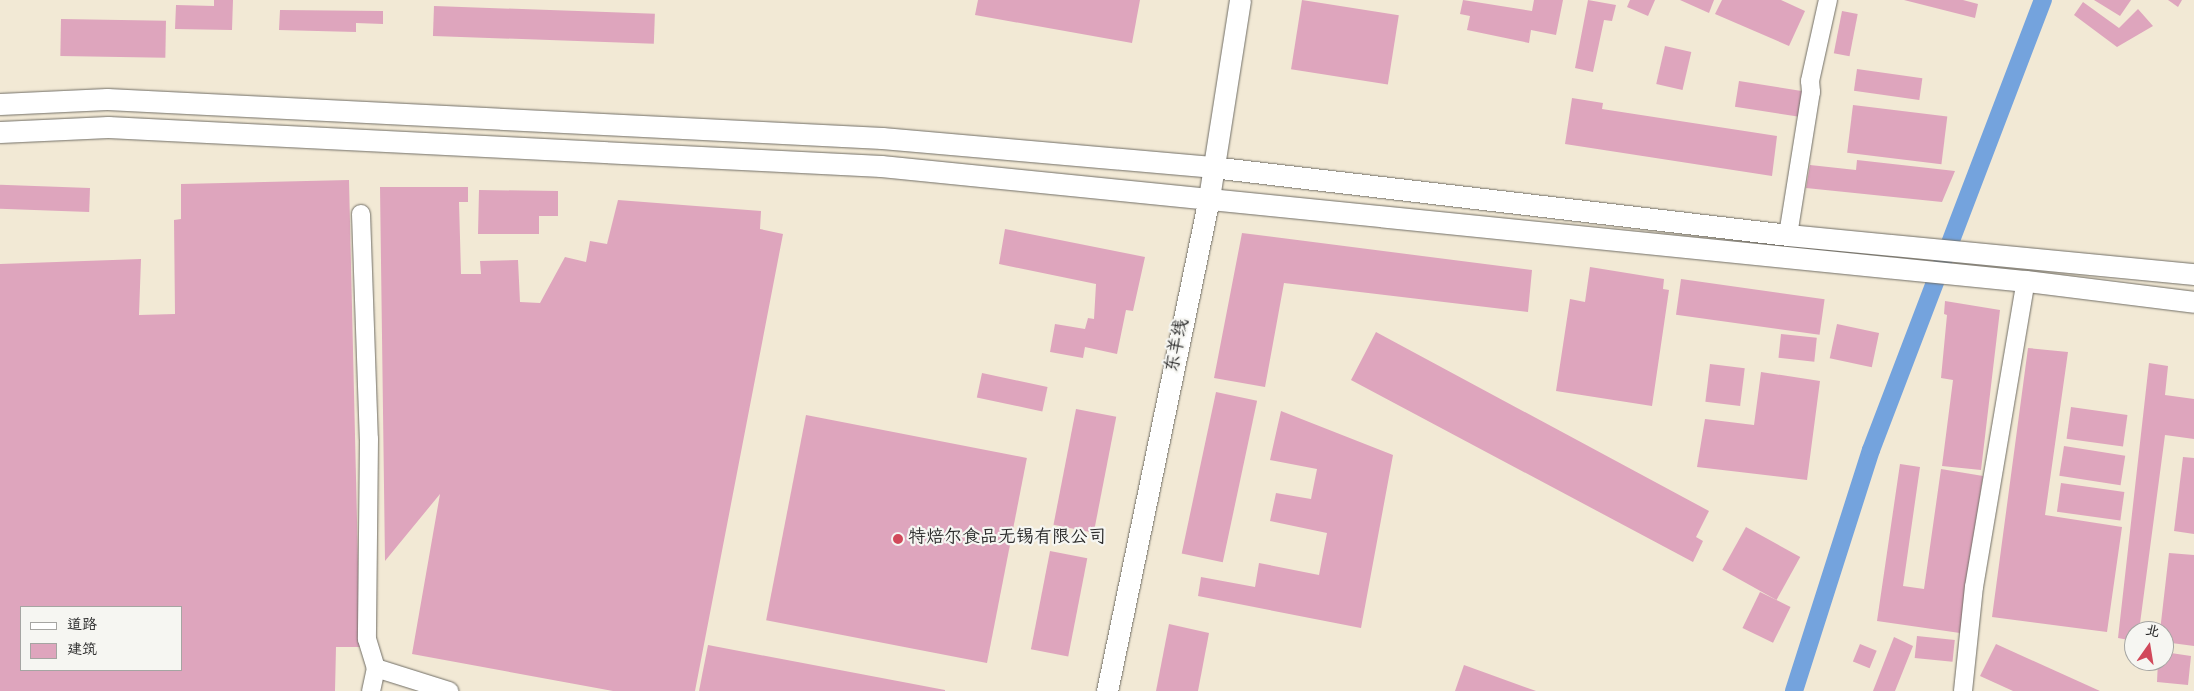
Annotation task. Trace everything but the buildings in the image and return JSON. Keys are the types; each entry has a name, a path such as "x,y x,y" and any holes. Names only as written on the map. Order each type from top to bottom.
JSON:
{"main road":[{"name":"东羊线","path":"1107,691 1209,198 1212,168 1240,0"},
{"path":"0,104 106,99 882,138 1212,168 1788,235 2194,274"},
{"path":"0,132 108,127 881,166 2026,282 2194,302"}],"street":[{"path":"1788,235 1811,92 1810,81 1828,0"},
{"path":"361,214 370,439 367,639 376,668 371,691"},
{"path":"1963,691 1974,587 2026,282"},
{"path":"376,668 449,691"}],"waterway":[{"path":"1794,691 1871,450 2043,0"}],"place":[{"name":"特焙尔食品无锡有限公司","path":"898,539"}]}
